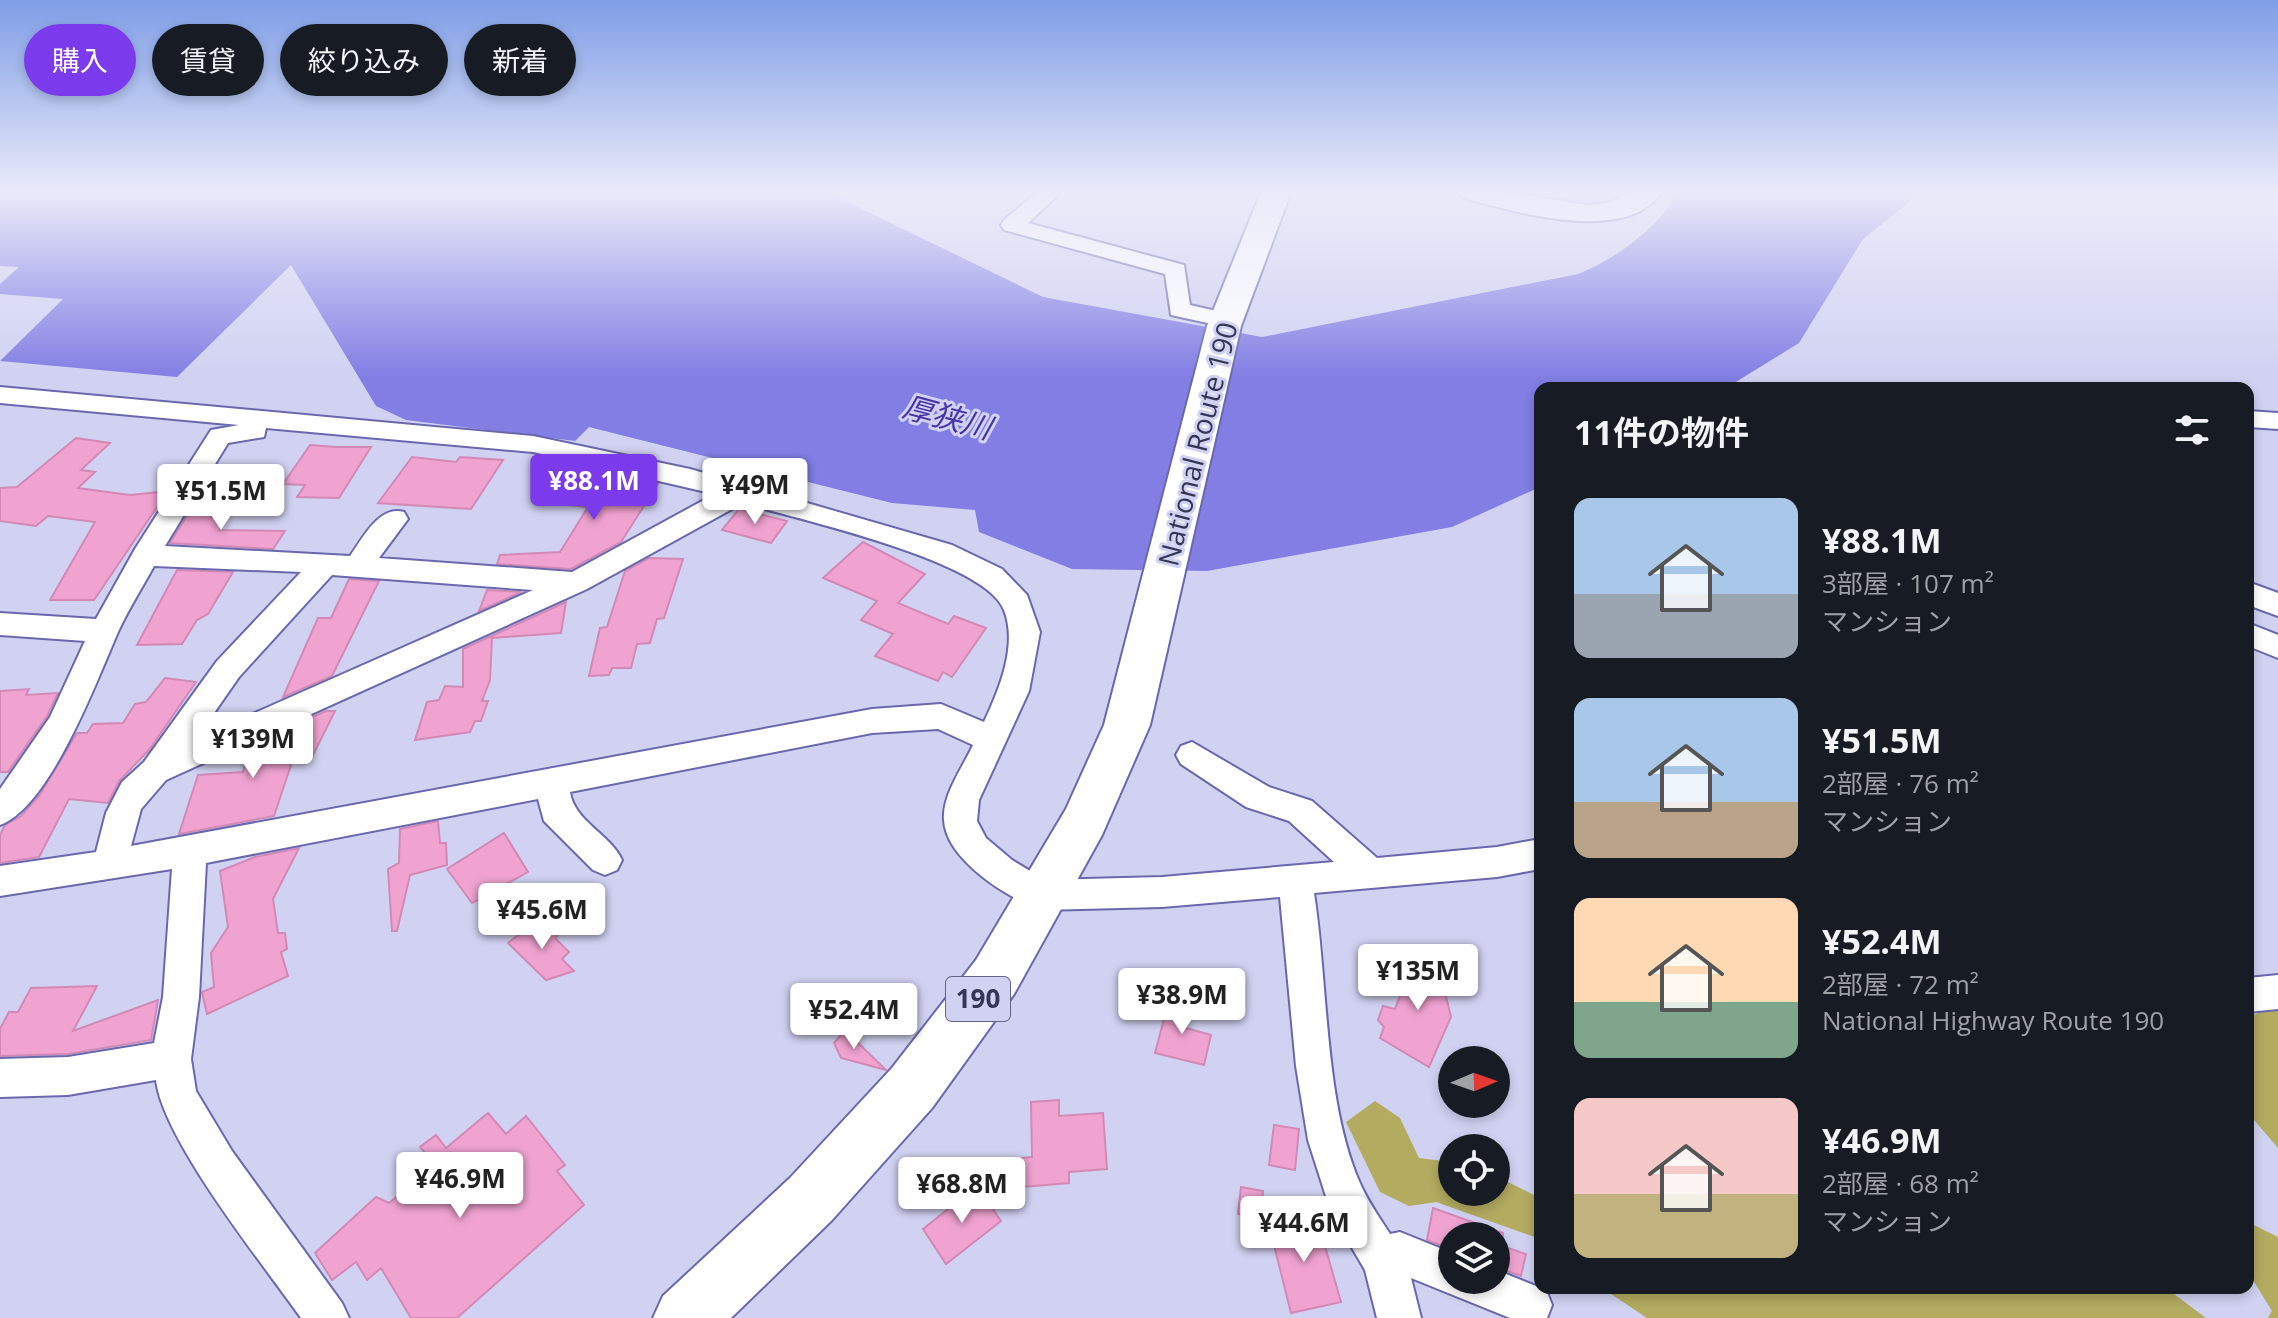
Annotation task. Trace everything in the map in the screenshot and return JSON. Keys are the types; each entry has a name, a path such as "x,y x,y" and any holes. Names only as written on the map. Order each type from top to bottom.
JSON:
{"highway":[{"name":"National Route 190","path":"1041,895 1085,820 1127,725 1225,323 1252,254"},
{"name":"190","path":"685,1318 811,1199 912,1088 995,977 1041,895"}],"street":[{"path":"1116,254 1176,270 1179,310 1225,323"},
{"path":"0,395 175,414 533,444 690,478 942,552 992,576 1017,603 1025,632 1014,691 963,800 960,822 974,848 1000,871 1041,895 1162,892 1497,862 1534,855"},
{"path":"0,417 85,403"},
{"path":"175,414 220,436 305,424"},
{"path":"2254,419 2278,421"},
{"path":"0,811 47,746 83,684 104,631 145,556 220,436"},
{"path":"109,867 126,799 134,787 155,771 577,582 739,493"},
{"path":"357,566 394,519"},
{"path":"145,556 325,564 577,582"},
{"path":"155,771 228,669 325,564"},
{"path":"2254,595 2278,605"},
{"path":"0,624 104,631"},
{"path":"2254,637 2278,647"},
{"path":"0,881 109,867 872,721 941,716 993,740"},
{"path":"1192,755 1258,797 1300,811 1369,872"},
{"path":"553,781 556,811 605,860"},
{"path":"190,852 181,997 174,1028 172,1059 177,1096 218,1165 327,1318"},
{"path":"1295,879 1305,937 1328,1139 1338,1179 1355,1217 1381,1257 1393,1287 1399,1318"},
{"path":"2254,994 2278,992"},
{"path":"0,1078 68,1076 172,1059"},
{"path":"1381,1257 1400,1253 1438,1268"},
{"path":"1503,1294 1531,1305"}],"shaded area":[{"path":"2266,1009 2278,1009 2278,1148 2254,1120 2254,1015"},
{"path":"1375,1101 1400,1118 1419,1158 1438,1160 1438,1203 1409,1206 1380,1192 1346,1122"},
{"path":"1510,1183 1534,1195 1534,1237 1510,1228 1510,1222 1492,1222 1447,1206 1510,1206"},
{"path":"2254,1225 2278,1237 2278,1318 2268,1318 2272,1311 2254,1282"},
{"path":"1611,1294 2174,1294 2206,1318 1647,1318"}],"water":[{"name":"厚狭川","path":"0,254 954,254 1043,297 1262,337 1578,274 1616,254 1854,254 1799,343 1736,382 1534,382 1534,490 1452,527 1207,571 1072,569 979,532 975,510 892,503 589,427 575,441 406,420 376,406 291,265 177,377 0,361 63,299 0,294 0,284 19,267 0,266"}],"building":[{"path":"76,438 110,443 81,470 95,472 78,488 130,495 168,491 94,600 50,600 95,522 48,516 36,526 0,521 0,488 17,487"},
{"path":"310,445 371,447 339,498 297,497 305,485 283,484"},
{"path":"412,457 456,462 460,457 503,460 471,509 378,503"},
{"path":"584,477 628,478 658,484 621,542 571,569 497,564 500,555 560,552 588,507 568,505"},
{"path":"192,508 219,508 213,517 228,517 219,530 285,531 273,549 170,543"},
{"path":"739,509 787,521 771,543 722,530"},
{"path":"863,542 925,574 898,603 948,624 954,616 986,628 952,677 943,672 938,681 875,656 893,634 861,620 877,601 823,578"},
{"path":"649,558 683,559 664,618 657,619 650,643 637,644 631,668 612,668 609,675 589,676 600,628 607,627 625,571"},
{"path":"177,570 233,572 208,614 197,620 182,644 137,645"},
{"path":"349,579 379,581 332,676 283,697 318,618 331,618"},
{"path":"487,590 521,592 479,611"},
{"path":"566,602 561,633 492,638 490,680 482,701 488,701 481,721 475,721 470,732 415,740 427,702 439,700 445,686 463,687 463,649"},
{"path":"165,678 196,682 149,750 119,781 108,803 69,799 39,857 0,863 0,835 5,825 21,816 39,796 77,733 87,733 93,724 123,723 135,704 146,702"},
{"path":"29,689 26,695 58,693 47,716 8,772 0,772 0,691"},
{"path":"326,711 335,711 310,761 292,762 274,816 179,834 198,775 243,772 248,751 273,750 283,730"},
{"path":"438,821 440,843 446,843 447,865 410,875 397,931 392,931 388,869 399,863 400,829"},
{"path":"504,833 528,872 472,903 447,869"},
{"path":"299,848 273,899 278,933 285,933 287,949 281,952 288,976 207,1014 202,992 214,987 211,953 228,927 220,871 255,857"},
{"path":"535,922 545,931 561,924 556,939 569,952 562,959 574,971 546,980 508,943"},
{"path":"1436,955 1451,1017 1429,1067 1380,1038 1384,1027 1378,1020 1383,1006 1395,1009 1415,956"},
{"path":"97,986 73,1031 158,1000 151,1040 68,1054 0,1056 0,1029 9,1012 18,1012 31,988"},
{"path":"1169,1000 1191,1005 1186,1028 1211,1035 1204,1065 1155,1053"},
{"path":"845,1030 886,1070 841,1058 834,1043"},
{"path":"1059,1100 1059,1116 1103,1113 1107,1169 1069,1172 1069,1183 1011,1188 1011,1159 1032,1157 1031,1102"},
{"path":"488,1113 506,1134 526,1116 565,1165 557,1171 584,1205 457,1318 411,1318 381,1268 367,1280 356,1262 332,1280 315,1253 376,1197 389,1203 416,1181 433,1162 420,1147 436,1135 446,1148"},
{"path":"1274,1125 1299,1129 1295,1170 1269,1165"},
{"path":"977,1186 1001,1221 946,1264 923,1229"},
{"path":"1241,1187 1263,1191 1261,1218 1238,1214"},
{"path":"1433,1208 1472,1222 1438,1222 1438,1244 1427,1240"},
{"path":"1316,1215 1341,1302 1291,1313 1269,1225"},
{"path":"1510,1249 1526,1254 1521,1276 1510,1272"}]}
